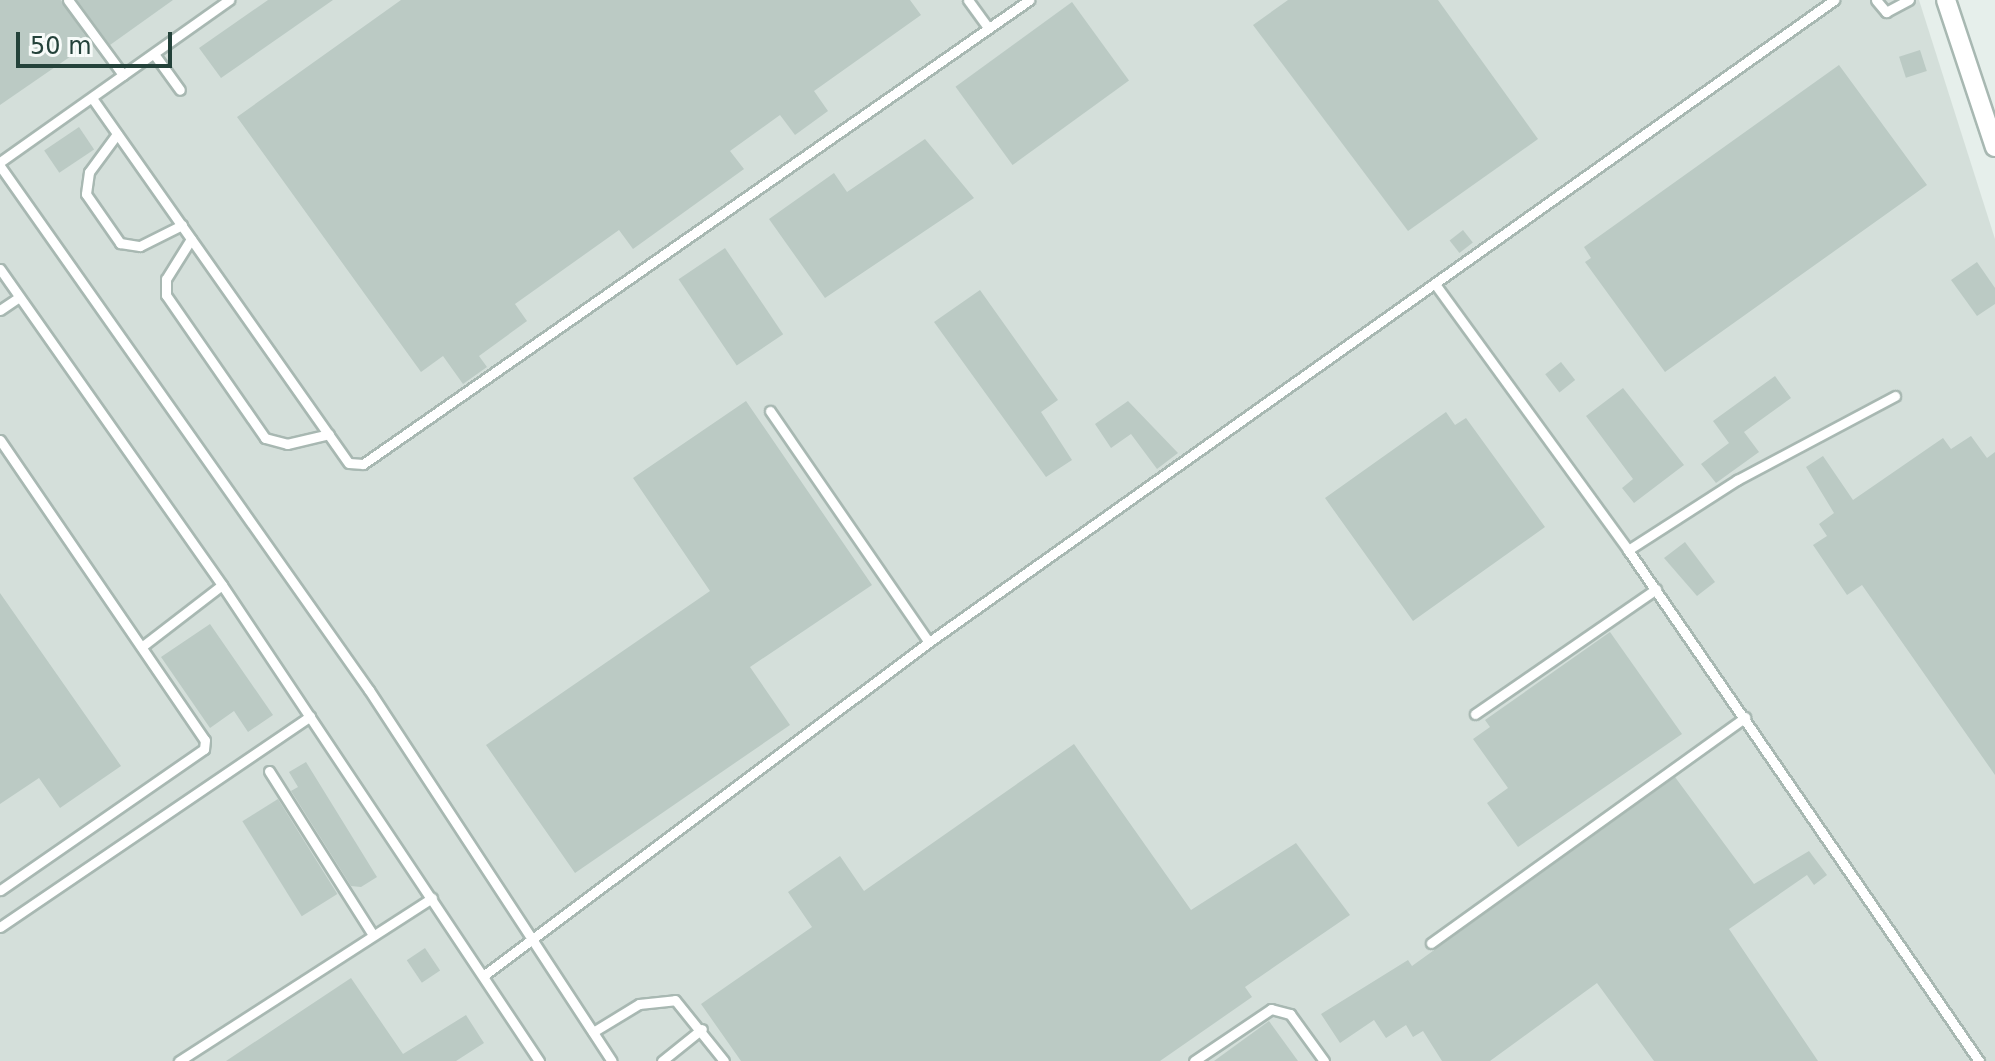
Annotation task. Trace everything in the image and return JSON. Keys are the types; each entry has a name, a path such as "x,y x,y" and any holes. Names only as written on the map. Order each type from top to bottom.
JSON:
{"street":[{"path":"1946,0 1995,147"}],"lane":[{"path":"68,0 123,75"},
{"path":"229,0 0,164 369,690 612,1061"},
{"path":"968,0 988,28"},
{"path":"92,98 349,463 377,461 1029,0"},
{"path":"483,976 534,941 929,642 1834,0"},
{"path":"1876,0 1886,12 1909,0"},
{"path":"154,54 180,90"},
{"path":"117,134 89,172 86,194 120,243 140,246 182,225"},
{"path":"191,239 166,279 166,295 265,438 287,444 329,434"},
{"path":"0,269 222,585 539,1061"},
{"path":"1435,284 1656,589 1979,1061"},
{"path":"0,310 19,297"},
{"path":"1628,550 1737,480 1895,396"},
{"path":"770,411 929,642"},
{"path":"0,440 203,732 204,749 0,890"},
{"path":"144,645 222,585"},
{"path":"1475,714 1656,589"},
{"path":"0,927 310,716"},
{"path":"1431,943 1745,717"},
{"path":"269,771 373,935"},
{"path":"179,1061 432,898"},
{"path":"593,1032 665,998 702,1029 724,1061"},
{"path":"1194,1061 1271,1009 1290,1014 1324,1061"},
{"path":"662,1061 702,1029"}],"shaded area":[{"path":"0,0 1919,0 1995,239 1995,1061 0,1061"}],"building":[{"path":"0,0 61,0 90,43 0,105"},
{"path":"77,0 173,0 110,45"},
{"path":"268,0 333,0 221,78 199,48"},
{"path":"401,0 910,0 921,15 814,91 828,111 795,135 780,115 730,151 744,169 633,249 619,230 515,304 527,321 479,356 487,367 463,384 443,356 421,372 237,117"},
{"path":"1288,0 1438,0 1538,139 1408,231 1253,25"},
{"path":"1072,2 1129,80 1013,165 956,87"},
{"path":"1920,50 1927,71 1906,78 1899,57"},
{"path":"1839,65 1927,185 1665,372 1585,262 1591,258 1584,247"},
{"path":"79,127 94,149 59,173 44,150"},
{"path":"925,139 974,198 825,298 769,219 834,173 847,192"},
{"path":"1463,230 1473,243 1459,253 1450,240"},
{"path":"725,248 783,334 737,366 679,279"},
{"path":"1977,262 1995,288 1995,304 1977,316 1951,280"},
{"path":"980,290 1058,400 1041,412 1072,460 1046,477 934,322"},
{"path":"1561,362 1575,380 1559,392 1545,374"},
{"path":"1775,376 1791,398 1744,432 1759,452 1716,483 1701,464 1729,443 1713,421"},
{"path":"1623,388 1684,465 1634,503 1622,488 1633,479 1586,416"},
{"path":"746,401 872,585 750,667 790,725 575,873 486,745 710,591 633,478"},
{"path":"1128,401 1178,453 1157,469 1131,434 1111,448 1095,424"},
{"path":"1446,412 1455,425 1466,418 1545,527 1413,621 1325,498"},
{"path":"1971,436 1987,458 1995,452 1995,775 1862,585 1847,595 1813,545 1827,536 1819,524 1834,513 1806,467 1823,456 1853,500 1943,438 1951,449"},
{"path":"1685,542 1715,582 1697,596 1664,558"},
{"path":"0,593 121,766 60,808 39,778 0,804"},
{"path":"210,624 273,715 248,732 234,711 210,728 161,657"},
{"path":"1610,632 1682,734 1518,847 1487,803 1508,788 1473,739 1490,727 1485,720"},
{"path":"1074,744 1191,910 1296,843 1350,915 1245,987 1252,997 1160,1061 741,1061 701,1004 812,927 788,892 840,856 864,891"},
{"path":"306,762 377,877 361,887 351,886 291,791 298,787 289,772"},
{"path":"1675,777 1754,884 1809,851 1827,875 1814,885 1807,875 1729,929 1818,1061 1654,1061 1597,983 1490,1061 1442,1061 1423,1031 1413,1037 1406,1025 1386,1038 1374,1020 1340,1043 1321,1014 1408,960 1412,966"},
{"path":"278,799 337,894 302,916 242,821"},
{"path":"425,948 440,970 422,983 407,960"},
{"path":"351,978 403,1054 466,1015 484,1043 456,1061 226,1061"},
{"path":"1269,1021 1298,1061 1214,1061"}]}
